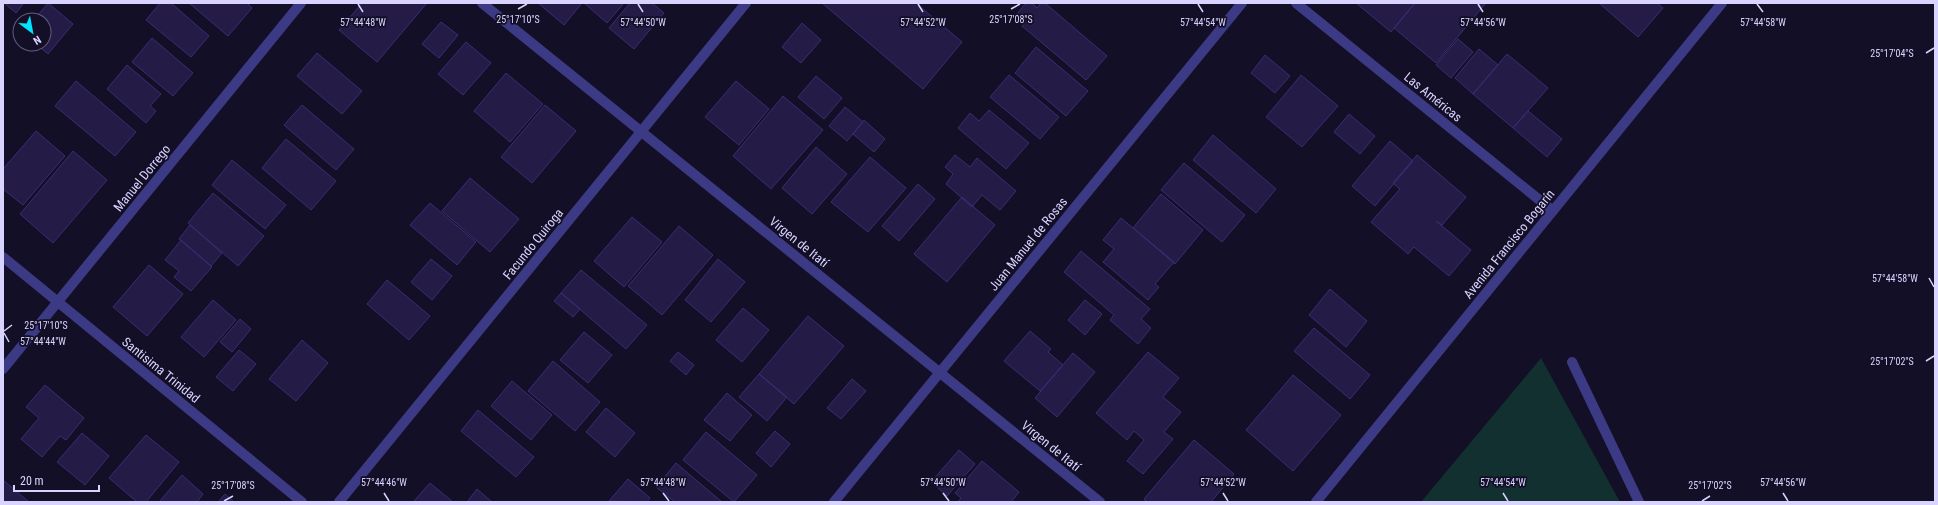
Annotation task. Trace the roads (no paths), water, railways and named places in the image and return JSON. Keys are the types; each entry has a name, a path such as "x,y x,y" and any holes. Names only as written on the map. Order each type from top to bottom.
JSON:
{"street":[{"name":"Manuel Dorrego","path":"3,369 301,3"},
{"name":"Virgen de Itatí","path":"482,3 1100,502"},
{"name":"Facundo Quiroga","path":"339,502 746,3"},
{"name":"Juan Manuel de Rosas","path":"834,502 1242,3"},
{"name":"Las Américas","path":"1296,3 1553,211"},
{"name":"Avenida Francisco Bogarín","path":"1316,502 1722,3"},
{"name":"Santisima Trinidad","path":"3,258 302,502"},
{"path":"1572,362 1639,502"}]}
